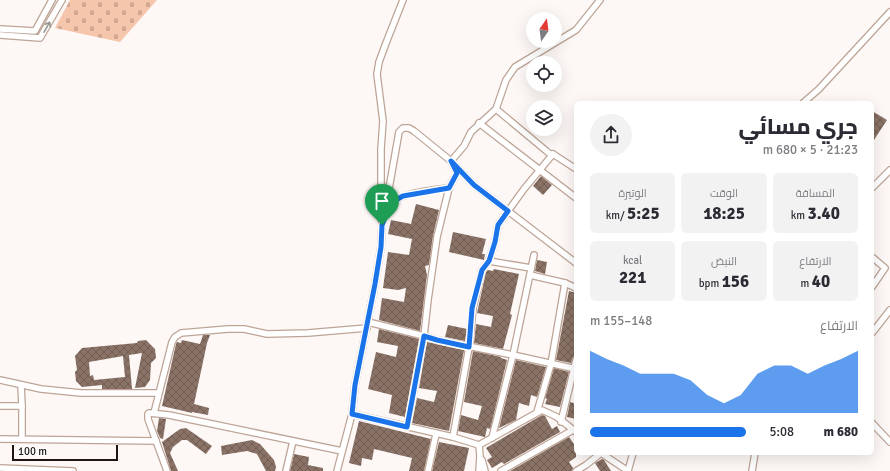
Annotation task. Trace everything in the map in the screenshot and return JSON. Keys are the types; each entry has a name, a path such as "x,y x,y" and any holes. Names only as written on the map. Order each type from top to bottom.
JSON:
{"street":[{"path":"0,28 35,31 52,0"},
{"path":"0,35 40,38 62,0"},
{"path":"337,471 352,414 355,385 381,247 383,121 378,74 379,62 403,0"},
{"path":"451,161 464,146 471,132 479,123 496,109 506,80 514,67 576,30 600,0"},
{"path":"806,101 890,12"},
{"path":"496,109 550,154 553,154 574,168"},
{"path":"479,123 574,196"},
{"path":"382,225 399,132 403,128 409,128 414,130 451,161 474,185 574,261"},
{"path":"453,437 469,347 472,308 482,270 489,261 495,242 498,225 524,189 553,154"},
{"path":"407,427 424,336 437,237 449,188 457,173 451,161"},
{"path":"874,186 890,170"},
{"path":"382,225 388,210 396,200 409,195 449,188"},
{"path":"492,438 513,355 534,255"},
{"path":"874,259 885,268 874,284"},
{"path":"489,261 531,268"},
{"path":"530,275 565,283 574,287"},
{"path":"537,412 550,364 565,283"},
{"path":"874,330 890,310"},
{"path":"154,413 172,342 175,337 181,333 244,329 267,334 301,333 367,325 574,369"},
{"path":"561,422 574,373"},
{"path":"0,380 41,390 158,393"},
{"path":"21,385 22,439"},
{"path":"0,406 22,406"},
{"path":"352,414 453,437 480,445 542,410 557,417 561,422 574,431 501,471"},
{"path":"167,471 148,416 149,413 342,451"},
{"path":"874,425 890,442"},
{"path":"428,471 436,434"},
{"path":"0,439 156,441"},
{"path":"286,471 293,441"},
{"path":"479,471 480,445"},
{"path":"576,471 598,455"},
{"path":"604,455 628,471 632,455"},
{"path":"752,471 755,455"},
{"path":"480,456 485,471"},
{"path":"0,468 73,471"}],"green space":[{"path":"70,0 157,0 120,42 55,28"}],"building":[{"path":"874,112 887,120 874,140"},
{"path":"541,176 552,185 543,195 533,186"},
{"path":"416,204 439,210 433,236 429,265 425,266 427,275 420,331 379,320 382,298 404,302 406,288 398,290 383,288 388,252 409,255 412,239 388,234 391,220 411,224"},
{"path":"453,232 486,239 482,254 485,254 484,260 449,252"},
{"path":"537,260 547,262 545,274 535,271"},
{"path":"494,269 519,274 510,314 512,315 503,349 474,343 476,324 491,327 493,316 477,313 486,272 488,270 493,271"},
{"path":"569,291 574,292 574,357 571,363 556,360"},
{"path":"448,325 467,329 465,341 445,337"},
{"path":"379,329 419,339 405,417 389,413 392,395 368,389 376,352 396,357 398,346 377,342"},
{"path":"203,335 210,335 194,404 209,408 208,415 162,406 177,342 181,343 182,340 200,344"},
{"path":"146,340 155,349 156,358 151,363 150,380 145,387 135,388 142,353 129,355 132,389 102,389 102,385 82,387 76,381 75,372 77,370 75,356 82,348 137,343 138,341","holes":["123,356 125,377 94,380 93,375 90,376 89,362"]},
{"path":"427,342 464,350 449,431 412,423 417,398 434,402 437,391 419,388"},
{"path":"473,351 501,357 507,360 491,426 490,429 487,428 485,437 458,431 461,415 478,420 482,406 464,402"},
{"path":"516,360 546,367 537,397 531,395 529,406 519,403 516,420 499,428"},
{"path":"554,368 569,372 560,407 545,404 547,399 545,398"},
{"path":"570,402 574,403 574,419 567,417"},
{"path":"542,415 545,416 552,429 557,426 560,432 504,464 502,462 492,468 487,460 492,457 486,448"},
{"path":"159,418 166,419 163,439 160,438 157,431"},
{"path":"359,421 431,439 424,471 409,471 412,458 374,449 372,460 362,458 361,466 349,463"},
{"path":"186,428 212,446 206,454 187,440 182,440 173,447 170,453 178,471 171,471 162,442 180,429"},
{"path":"569,437 574,444 574,455 576,455 576,457 569,462 573,468 572,471 510,471"},
{"path":"252,440 260,444 274,460 276,467 275,471 266,471 257,454 247,451 222,455 221,446"},
{"path":"439,442 469,448 464,471 432,471"},
{"path":"294,454 309,457 308,465 323,468 323,471 290,471"},
{"path":"602,459 611,471 600,471 595,463"}],"route":[{"path":"451,161 474,185 508,211 498,225 495,242 489,261 482,270 472,308 469,347 424,336 407,427 352,414 355,385 381,247 382,225 390,205 403,196 449,188 457,173 451,161"}]}
